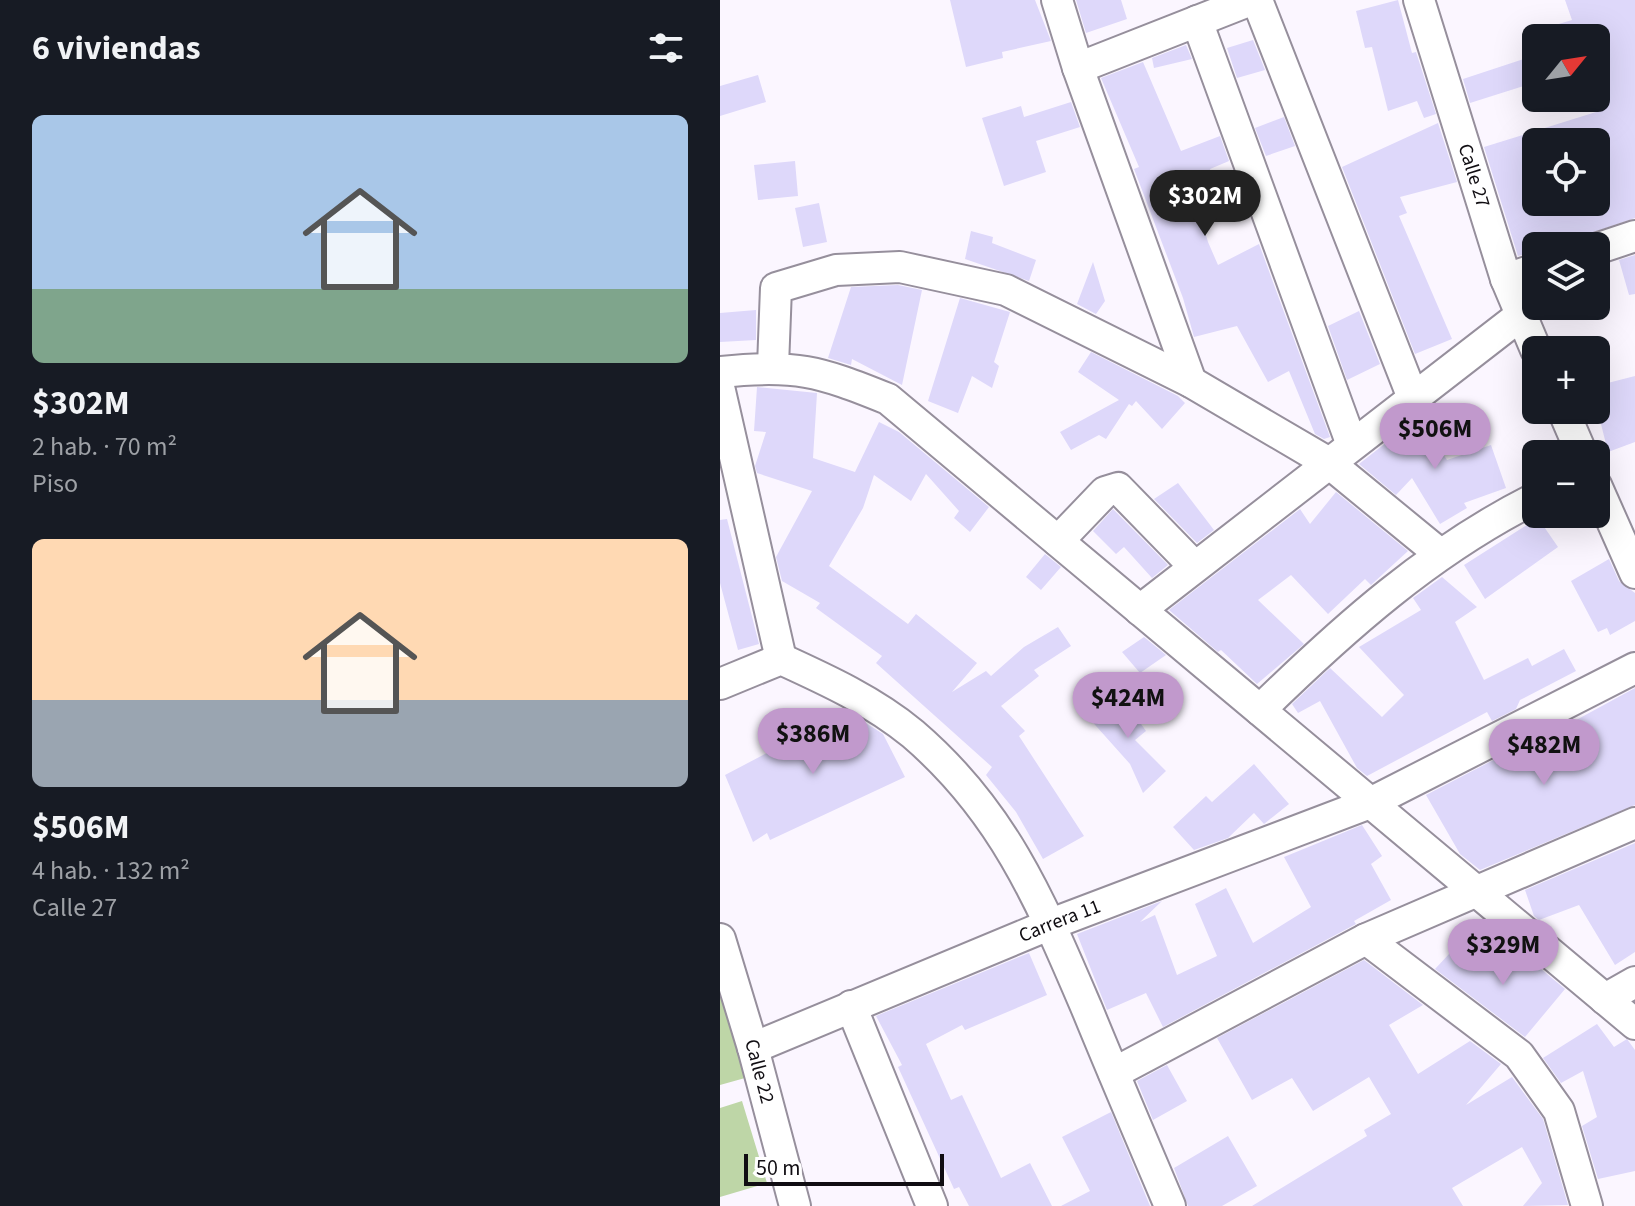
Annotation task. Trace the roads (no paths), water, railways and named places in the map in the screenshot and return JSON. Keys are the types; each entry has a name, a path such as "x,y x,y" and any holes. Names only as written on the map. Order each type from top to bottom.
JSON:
{"street":[{"path":"1057,0 1078,68 1191,382"},
{"path":"1078,68 1251,0"},
{"path":"1257,0 1413,398"},
{"name":"Calle 27","path":"1419,0 1506,279 1530,336"},
{"path":"1197,21 1340,454"},
{"path":"1610,244 1635,236"},
{"path":"773,366 776,288 836,270 900,267 1006,290 1340,454 1440,554"},
{"path":"1506,279 1522,274"},
{"path":"1140,610 1521,315"},
{"path":"720,372 773,366 824,373 888,399 1635,1024"},
{"path":"720,391 781,659"},
{"path":"1058,541 1105,492 1118,488 1194,566"},
{"path":"1260,710 1345,627 1440,554 1522,506"},
{"path":"1623,513 1635,573"},
{"path":"720,684 781,659 847,689 913,734 983,806 1022,864 1051,924 1170,1206"},
{"name":"Carrera 11","path":"753,1048 1051,924 1370,803 1635,668"},
{"path":"1114,1073 1366,939 1635,823"},
{"name":"Calle 22","path":"720,939 753,1048 789,1204"},
{"path":"1366,939 1519,1055 1559,1111 1587,1206"},
{"path":"1605,999 1635,982"},
{"path":"851,1006 932,1206"}]}
